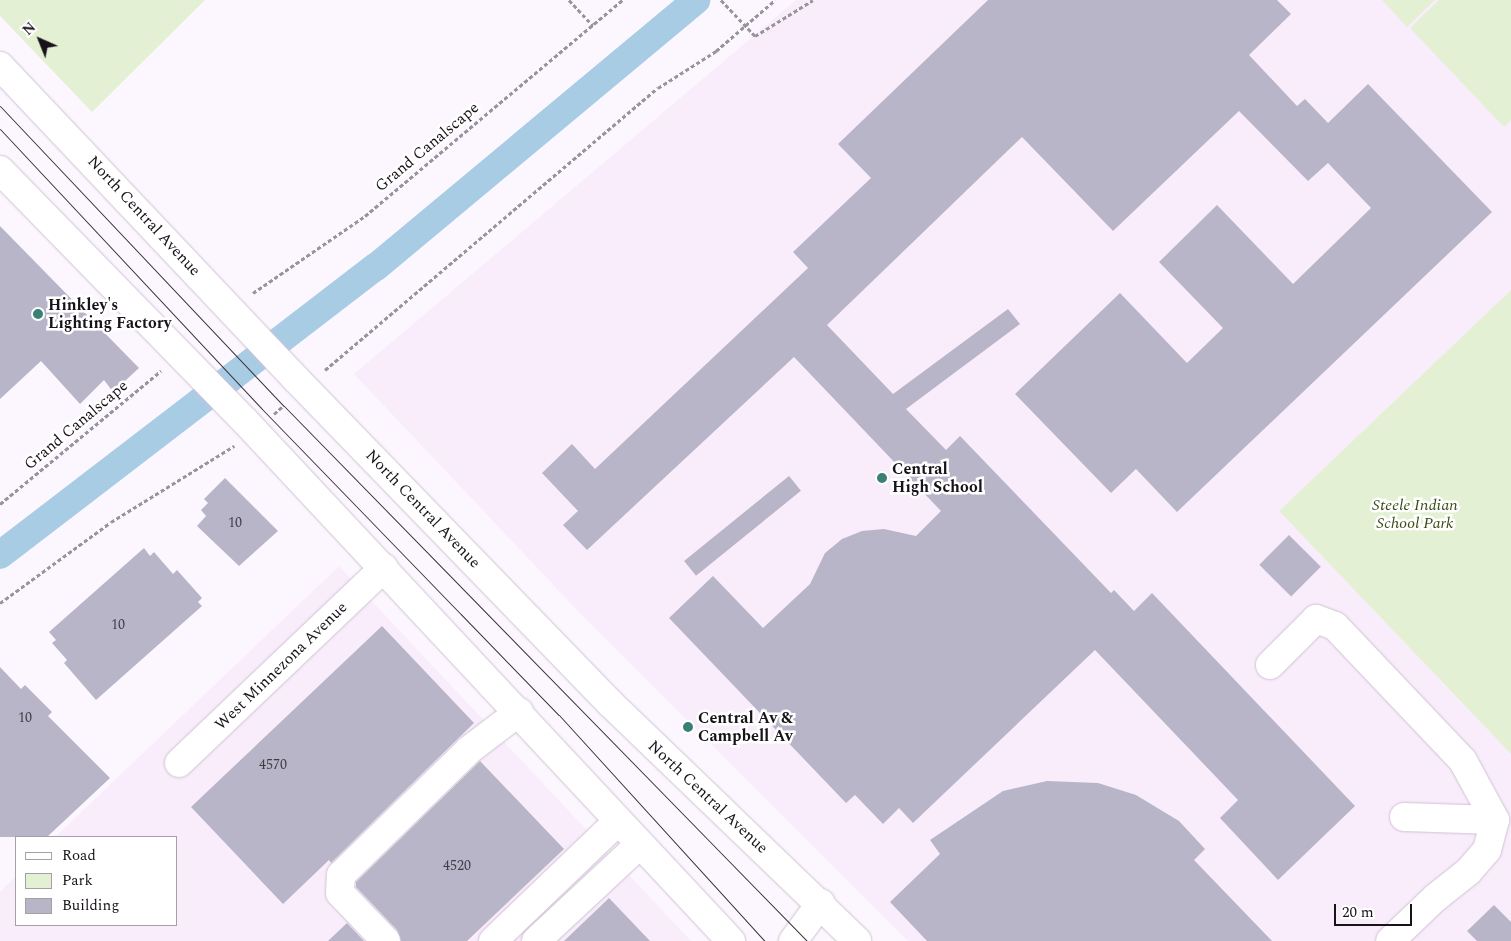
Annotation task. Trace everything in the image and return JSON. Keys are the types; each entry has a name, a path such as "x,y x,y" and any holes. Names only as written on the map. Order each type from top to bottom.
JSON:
{"main road":[{"name":"North Central Avenue","path":"0,66 301,384 610,702 821,903 857,941"},
{"path":"0,170 250,426 731,941"},
{"name":"West Minnezona Avenue","path":"179,764 384,568"},
{"path":"1270,665 1316,619 1336,626 1463,761 1494,820 1487,850 1469,871 1435,898 1390,941"},
{"path":"386,941 340,893 341,876 469,750 519,712"},
{"path":"1404,817 1494,820"},
{"path":"493,941 618,821"},
{"path":"536,941 640,844"},
{"path":"793,941 821,903"}],"path":[{"path":"569,0 593,26"},
{"name":"Grand Canalscape","path":"251,294 268,286 365,216 622,0"},
{"path":"721,0 755,36 813,0"},
{"path":"0,603 111,522 250,426 658,88 716,51 775,0"},
{"name":"Grand Canalscape","path":"0,504 167,365"}],"shaded area":[{"name":"Central High School","path":"796,0 1511,0 1511,290 1279,511 1511,754 1511,941 908,941 574,607 354,374"},
{"path":"339,566 691,941 0,941 0,892 15,877 15,926 178,926 178,836 56,836"}],"green space":[{"path":"0,0 205,0 92,112 0,16"},
{"path":"1382,0 1435,0 1407,27"},
{"path":"1439,0 1511,0 1511,120 1504,127 1410,28"},
{"name":"Steele Indian School Park","path":"1511,290 1511,754 1279,511"}],"building":[{"path":"988,0 1277,0 1291,14 1249,55 1297,106 1305,99 1328,123 1368,84 1492,212 1177,512 1136,469 1111,493 1015,394 1120,293 1187,363 1223,328 1159,262 1217,205 1293,284 1371,208 1328,163 1308,181 1239,111 1113,231 1022,137 827,325 893,394 1008,309 1020,324 906,409 946,450 960,436 1111,593 1114,590 1134,611 1152,593 1355,806 1278,880 1220,818 1238,800 1095,650 913,823 899,808 883,824 855,795 846,803 669,618 713,576 763,628 810,584 825,553 842,539 862,531 884,529 916,536 941,511 794,357 587,550 563,525 578,511 542,473 572,444 595,469 808,268 793,252 871,178 838,144"},
{"name":"Hinkley's Lighting Factory","path":"0,226 139,368 113,392 104,380 80,404 41,361 0,399"},
{"path":"789,476 801,491 696,576 684,561"},
{"path":"225,478 278,531 239,566 197,526 206,516 201,510 208,503 204,499"},
{"path":"1289,535 1321,567 1291,597 1259,565"},
{"path":"144,548 150,556 154,552 173,574 177,570 202,598 198,602 202,606 96,700 64,663 67,660 52,643 56,640 49,632"},
{"path":"382,626 474,723 331,863 329,860 283,904 191,807"},
{"path":"0,667 21,689 25,685 52,712 48,716 110,778 48,836 0,837"},
{"path":"480,761 564,849 467,941 401,941 397,930 356,887 356,882"},
{"path":"1047,781 1098,783 1136,795 1179,821 1205,849 1194,860 1272,941 927,941 890,902 940,854 930,840 1003,791"},
{"path":"609,898 650,941 564,941"},
{"path":"1494,905 1511,922 1511,941 1477,941 1467,931"},
{"path":"347,923 364,941 328,941"}],"waterway":[{"path":"0,555 376,267 696,0"}],"tram line":[{"path":"0,106 284,406 807,941"},
{"path":"0,129 262,409 559,715 765,941"}],"place":[{"name":"Hinkley's Lighting Factory","path":"38,314"},
{"name":"Central High School","path":"882,478"},
{"name":"Central Av & Campbell Av","path":"688,727"}]}
